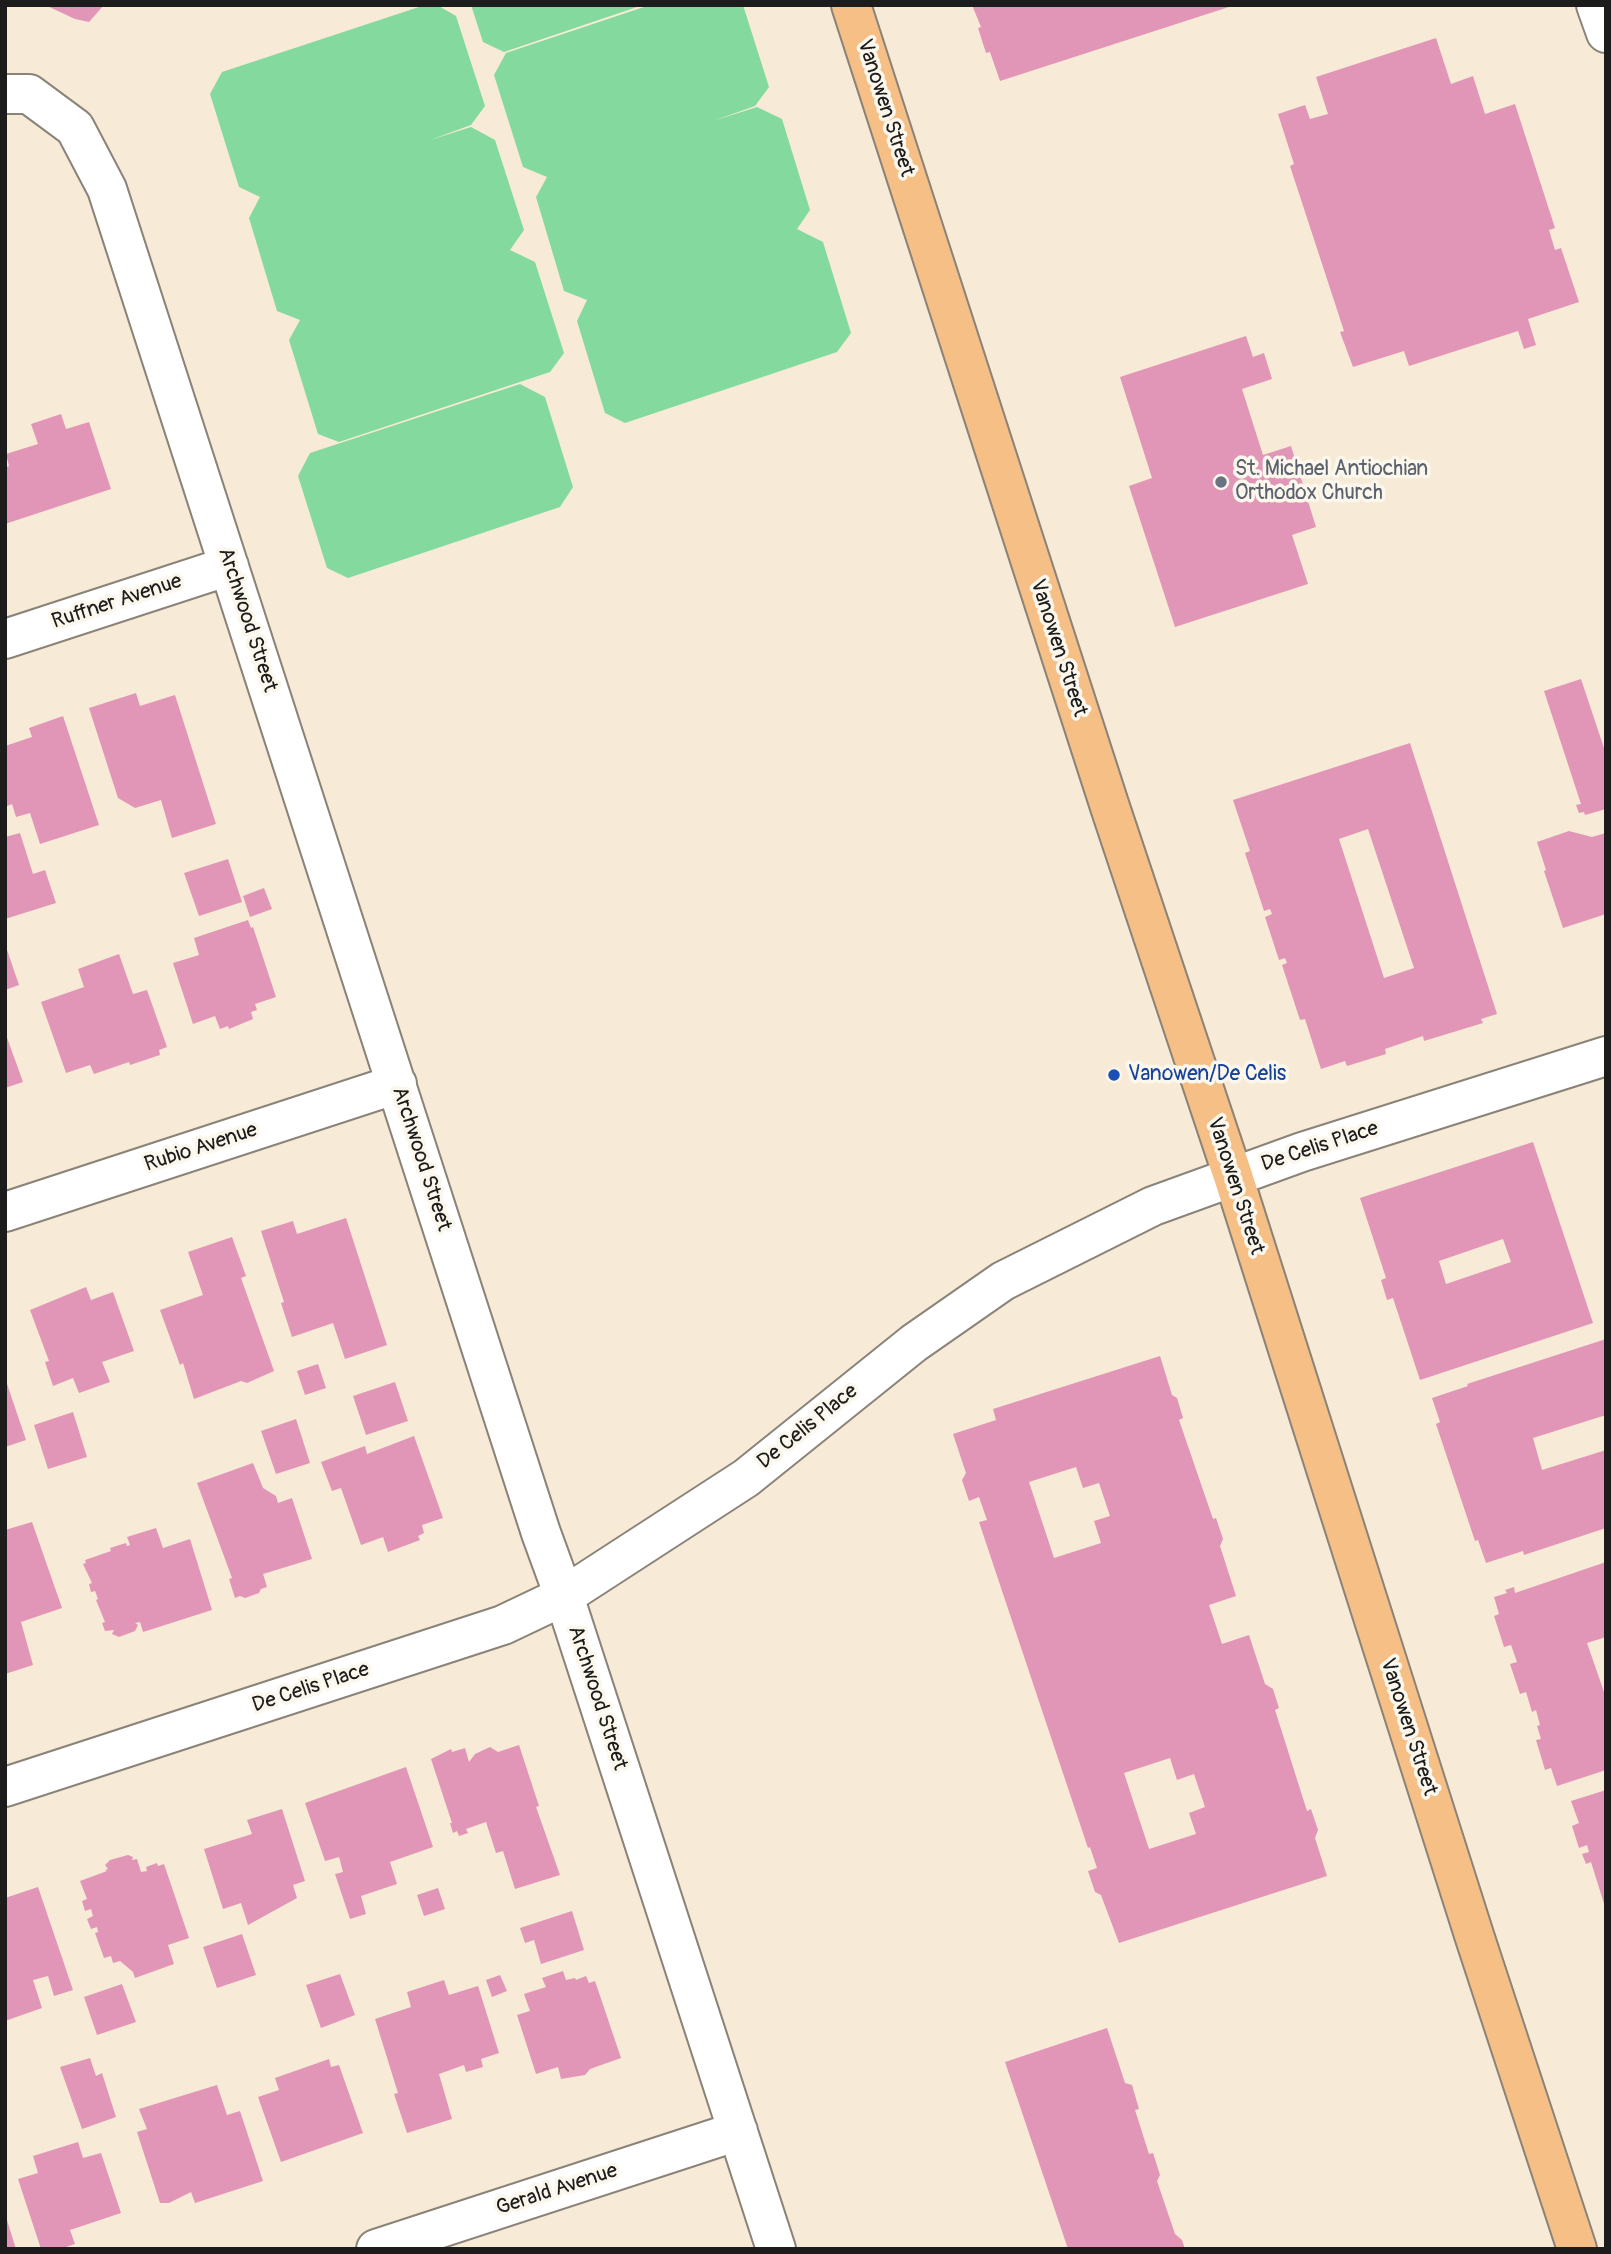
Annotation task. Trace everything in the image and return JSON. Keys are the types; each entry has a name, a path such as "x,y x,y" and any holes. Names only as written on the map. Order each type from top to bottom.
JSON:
{"main road":[{"name":"Vanowen Street","path":"851,5 1092,754 1233,1177 1479,1951 1577,2249"}],"street":[{"path":"1596,5 1606,33"},
{"name":"Archwood Street","path":"17,94 75,128 107,189 541,1533 564,1595 776,2249"},
{"name":"Ruffner Avenue","path":"5,639 229,566"},
{"name":"De Celis Place","path":"5,1787 503,1625 564,1595 746,1478 914,1342 1003,1281 1153,1206 1314,1148 1606,1056"},
{"name":"Rubio Avenue","path":"5,1212 397,1084"},
{"name":"Gerald Avenue","path":"376,2249 738,2131"}],"green space":[{"path":"425,5 437,5 456,16 485,106 471,125 430,140 471,127 495,140 524,230 510,250 535,262 564,353 550,372 339,442 318,434 289,340 300,320 277,311 249,218 260,197 239,187 210,94 222,72"},
{"path":"471,5 643,5 504,52 483,42"},
{"path":"650,5 743,5 769,87 755,106 713,121 757,107 782,119 810,210 797,229 823,242 851,333 837,352 625,423 605,413 577,321 587,300 564,291 536,197 547,177 523,167 494,75 506,53"},
{"path":"520,384 545,397 573,487 560,507 348,578 327,568 298,476 310,453"}],"building":[{"path":"45,5 104,5 89,22 75,19"},
{"path":"972,5 1232,6 1000,81 990,52 986,53 978,28 981,27"},
{"path":"1436,38 1451,84 1473,76 1485,114 1515,104 1555,228 1549,230 1555,250 1561,248 1579,302 1528,319 1536,345 1524,349 1518,331 1409,366 1404,351 1353,367 1340,332 1344,331 1290,166 1294,164 1278,114 1305,105 1310,119 1328,114 1316,77"},
{"name":"St. Michael Antiochian Orthodox Church","path":"1246,336 1253,357 1264,353 1272,379 1242,389 1263,455 1291,446 1316,527 1292,535 1308,584 1175,627 1129,486 1152,478 1120,377"},
{"path":"61,414 66,429 89,422 111,489 5,524 5,468 9,466 6,454 38,444 31,424"},
{"path":"1581,679 1606,754 1606,809 1585,815 1584,812 1579,813 1576,805 1581,804 1544,691"},
{"path":"136,693 140,706 175,695 216,824 172,838 161,800 135,808 118,798 89,708"},
{"path":"63,716 99,825 40,844 30,813 16,817 12,804 5,807 5,746 32,737 29,728"},
{"path":"1410,743 1497,1014 1481,1019 1483,1023 1424,1041 1423,1036 1385,1049 1386,1054 1347,1066 1345,1061 1321,1069 1305,1019 1300,1020 1282,965 1287,963 1285,958 1279,960 1265,917 1272,914 1270,909 1264,911 1245,853 1250,851 1233,800","holes":["1368,829 1414,968 1384,978 1339,839"]},
{"path":"1569,831 1592,837 1606,833 1606,914 1563,928 1537,842"},
{"path":"20,833 33,874 45,870 56,903 5,919 5,837"},
{"path":"228,859 242,902 199,916 184,873"},
{"path":"264,888 272,909 250,917 243,896"},
{"path":"248,920 251,928 253,927 276,997 255,1004 257,1010 251,1012 253,1019 229,1029 228,1026 220,1029 215,1016 193,1024 173,963 199,955 194,938"},
{"path":"5,944 19,985 5,990"},
{"path":"119,954 133,994 147,990 167,1047 159,1050 160,1055 130,1065 129,1062 94,1074 90,1065 66,1073 41,1002 84,987 78,969"},
{"path":"5,1032 23,1082 5,1088"},
{"path":"1533,1142 1593,1323 1420,1380 1393,1298 1387,1300 1381,1280 1386,1278 1360,1198","holes":["1503,1239 1511,1262 1446,1284 1439,1261"]},
{"path":"346,1218 387,1345 345,1359 333,1323 292,1337 281,1303 284,1302 261,1231 293,1221 297,1234"},
{"path":"232,1237 246,1276 241,1278 274,1371 247,1383 241,1381 194,1399 183,1363 180,1365 160,1310 203,1295 188,1252"},
{"path":"86,1287 91,1300 113,1292 134,1351 102,1362 110,1382 79,1393 73,1378 53,1386 45,1362 49,1361 30,1310"},
{"path":"1606,1339 1606,1415 1533,1438 1542,1470 1606,1450 1606,1528 1524,1555 1523,1551 1486,1563 1478,1540 1475,1541 1436,1424 1440,1422 1432,1398"},
{"path":"1160,1356 1172,1395 1177,1398 1183,1418 1179,1420 1213,1519 1216,1518 1223,1539 1220,1546 1236,1596 1209,1605 1222,1644 1249,1635 1265,1684 1273,1689 1279,1708 1275,1710 1307,1811 1311,1809 1318,1830 1315,1838 1327,1876 1119,1943 1101,1895 1095,1892 1088,1871 1097,1868 979,1522 987,1520 979,1497 969,1501 962,1480 966,1473 953,1434 996,1420 993,1409","holes":["1076,1467 1083,1488 1099,1483 1110,1516 1094,1521 1101,1543 1054,1558 1029,1482","1170,1758 1177,1780 1194,1774 1205,1807 1189,1813 1196,1834 1149,1849 1124,1773"]},
{"path":"318,1364 326,1388 305,1395 297,1371"},
{"path":"5,1378 26,1440 5,1447"},
{"path":"395,1382 408,1421 366,1435 353,1396"},
{"path":"73,1412 87,1457 48,1469 34,1425"},
{"path":"296,1419 310,1463 276,1474 261,1431"},
{"path":"414,1436 443,1518 422,1525 424,1533 418,1536 420,1540 388,1552 383,1537 361,1545 341,1488 332,1491 321,1462 365,1446 367,1454"},
{"path":"253,1463 263,1488 276,1496 278,1503 292,1498 312,1559 263,1574 267,1587 245,1598 235,1598 229,1579 232,1578 197,1483"},
{"path":"32,1522 62,1608 21,1622 33,1665 5,1674 5,1530"},
{"path":"156,1528 163,1548 190,1539 212,1610 143,1632 140,1622 135,1623 138,1625 135,1631 119,1637 112,1634 114,1630 105,1631 102,1623 105,1622 96,1600 98,1599 95,1591 91,1592 89,1584 92,1583 83,1564 86,1563 85,1560 111,1551 110,1548 126,1543 127,1546 130,1545 127,1537"},
{"path":"1606,1562 1606,1637 1587,1643 1604,1692 1606,1691 1606,1770 1557,1786 1551,1768 1545,1770 1536,1740 1541,1739 1536,1710 1532,1712 1526,1692 1520,1694 1510,1664 1517,1662 1511,1645 1504,1647 1494,1616 1499,1614 1494,1597 1507,1593 1505,1590 1514,1587 1515,1593"},
{"path":"519,1745 539,1806 536,1807 560,1875 515,1889 503,1851 496,1853 486,1822 466,1829 468,1833 459,1836 457,1831 453,1833 431,1759 451,1749 452,1752 465,1748 469,1762 475,1754 490,1747 498,1752"},
{"path":"406,1767 433,1847 390,1862 397,1884 361,1896 366,1914 350,1919 335,1874 343,1872 339,1857 325,1861 305,1803"},
{"path":"1606,1790 1605,1907 1591,1862 1586,1864 1582,1854 1589,1852 1587,1845 1579,1848 1572,1826 1579,1823 1571,1801"},
{"path":"282,1809 305,1881 293,1885 297,1898 248,1925 241,1903 223,1909 204,1849 252,1834 247,1820"},
{"path":"128,1855 133,1857 132,1860 137,1859 141,1872 157,1863 158,1866 164,1864 189,1938 168,1945 174,1964 135,1978 133,1972 120,1961 113,1963 111,1956 104,1958 95,1933 98,1932 97,1927 91,1929 87,1919 93,1916 91,1909 85,1911 82,1901 87,1899 80,1881 107,1871 105,1865 110,1860"},
{"path":"38,1887 73,1990 54,1996 48,1976 33,1980 42,2008 5,2021 5,1898"},
{"path":"438,1888 445,1909 424,1916 417,1895"},
{"path":"572,1911 584,1950 541,1964 534,1940 525,1943 520,1928"},
{"path":"242,1934 256,1975 217,1988 203,1947"},
{"path":"563,1971 566,1980 586,1976 589,1983 595,1981 621,2058 590,2069 585,2075 561,2079 558,2067 536,2074 517,2015 530,2011 524,1994 546,1987 542,1978"},
{"path":"340,1974 355,2015 321,2028 306,1985"},
{"path":"500,1975 507,1991 492,1997 486,1980"},
{"path":"444,1980 449,1995 478,1986 499,2053 481,2059 483,2067 466,2072 464,2065 439,2074 452,2119 407,2133 394,2094 398,2093 375,2019 411,2007 407,1992"},
{"path":"122,1984 136,2022 97,2035 84,1997"},
{"path":"1107,2028 1125,2083 1132,2085 1139,2109 1135,2110 1149,2154 1153,2153 1160,2175 1157,2181 1175,2234 1182,2240 1185,2249 1068,2249 1005,2062"},
{"path":"90,2058 96,2076 102,2073 116,2117 82,2129 60,2067"},
{"path":"329,2059 331,2067 339,2065 363,2133 281,2162 258,2097 279,2090 275,2078"},
{"path":"217,2085 227,2115 240,2111 263,2181 195,2203 191,2192 169,2203 160,2203 137,2132 147,2129 139,2109"},
{"path":"78,2142 83,2158 101,2153 121,2213 70,2230 75,2244 60,2249 41,2249 18,2179 38,2173 33,2156"},
{"path":"6,2217 16,2249 5,2249"}],"place":[{"name":"St. Michael Antiochian Orthodox Church","path":"1221,482"},
{"name":"Vanowen/De Celis","path":"1114,1075"}]}
